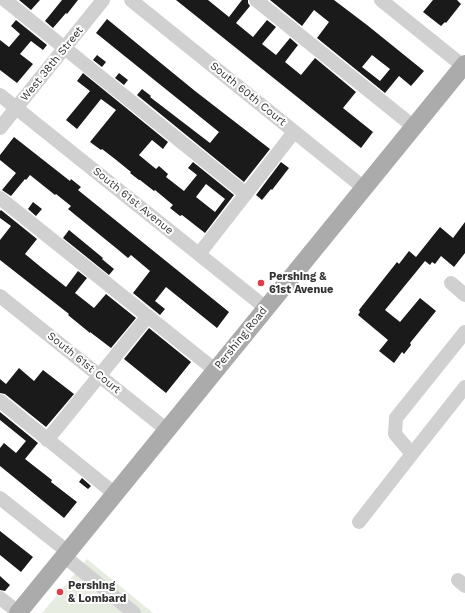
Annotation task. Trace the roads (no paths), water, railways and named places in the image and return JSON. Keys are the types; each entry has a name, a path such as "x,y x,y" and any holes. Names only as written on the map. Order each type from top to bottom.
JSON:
{"main road":[{"name":"Pershing Road","path":"18,613 464,65"}],"street":[{"path":"5,0 246,194"},
{"name":"West 38th Street","path":"0,128 103,0"},
{"name":"South 60th Court","path":"131,0 364,188"},
{"path":"256,0 414,127"},
{"path":"381,0 396,4 464,65"},
{"name":"South 61st Avenue","path":"0,95 266,308"},
{"path":"199,254 294,132"},
{"path":"0,198 216,370"},
{"path":"451,283 465,295"},
{"name":"South 61st Court","path":"0,296 168,430"},
{"path":"47,440 148,316"},
{"path":"412,454 395,434 396,418 465,332"},
{"path":"359,522 465,387"},
{"path":"0,401 115,494"},
{"path":"0,498 134,613"},
{"path":"0,598 18,613"}],"place":[{"name":"Pershing & 61st Avenue","path":"261,283"},
{"name":"Pershing & Lombard","path":"60,592"}]}
